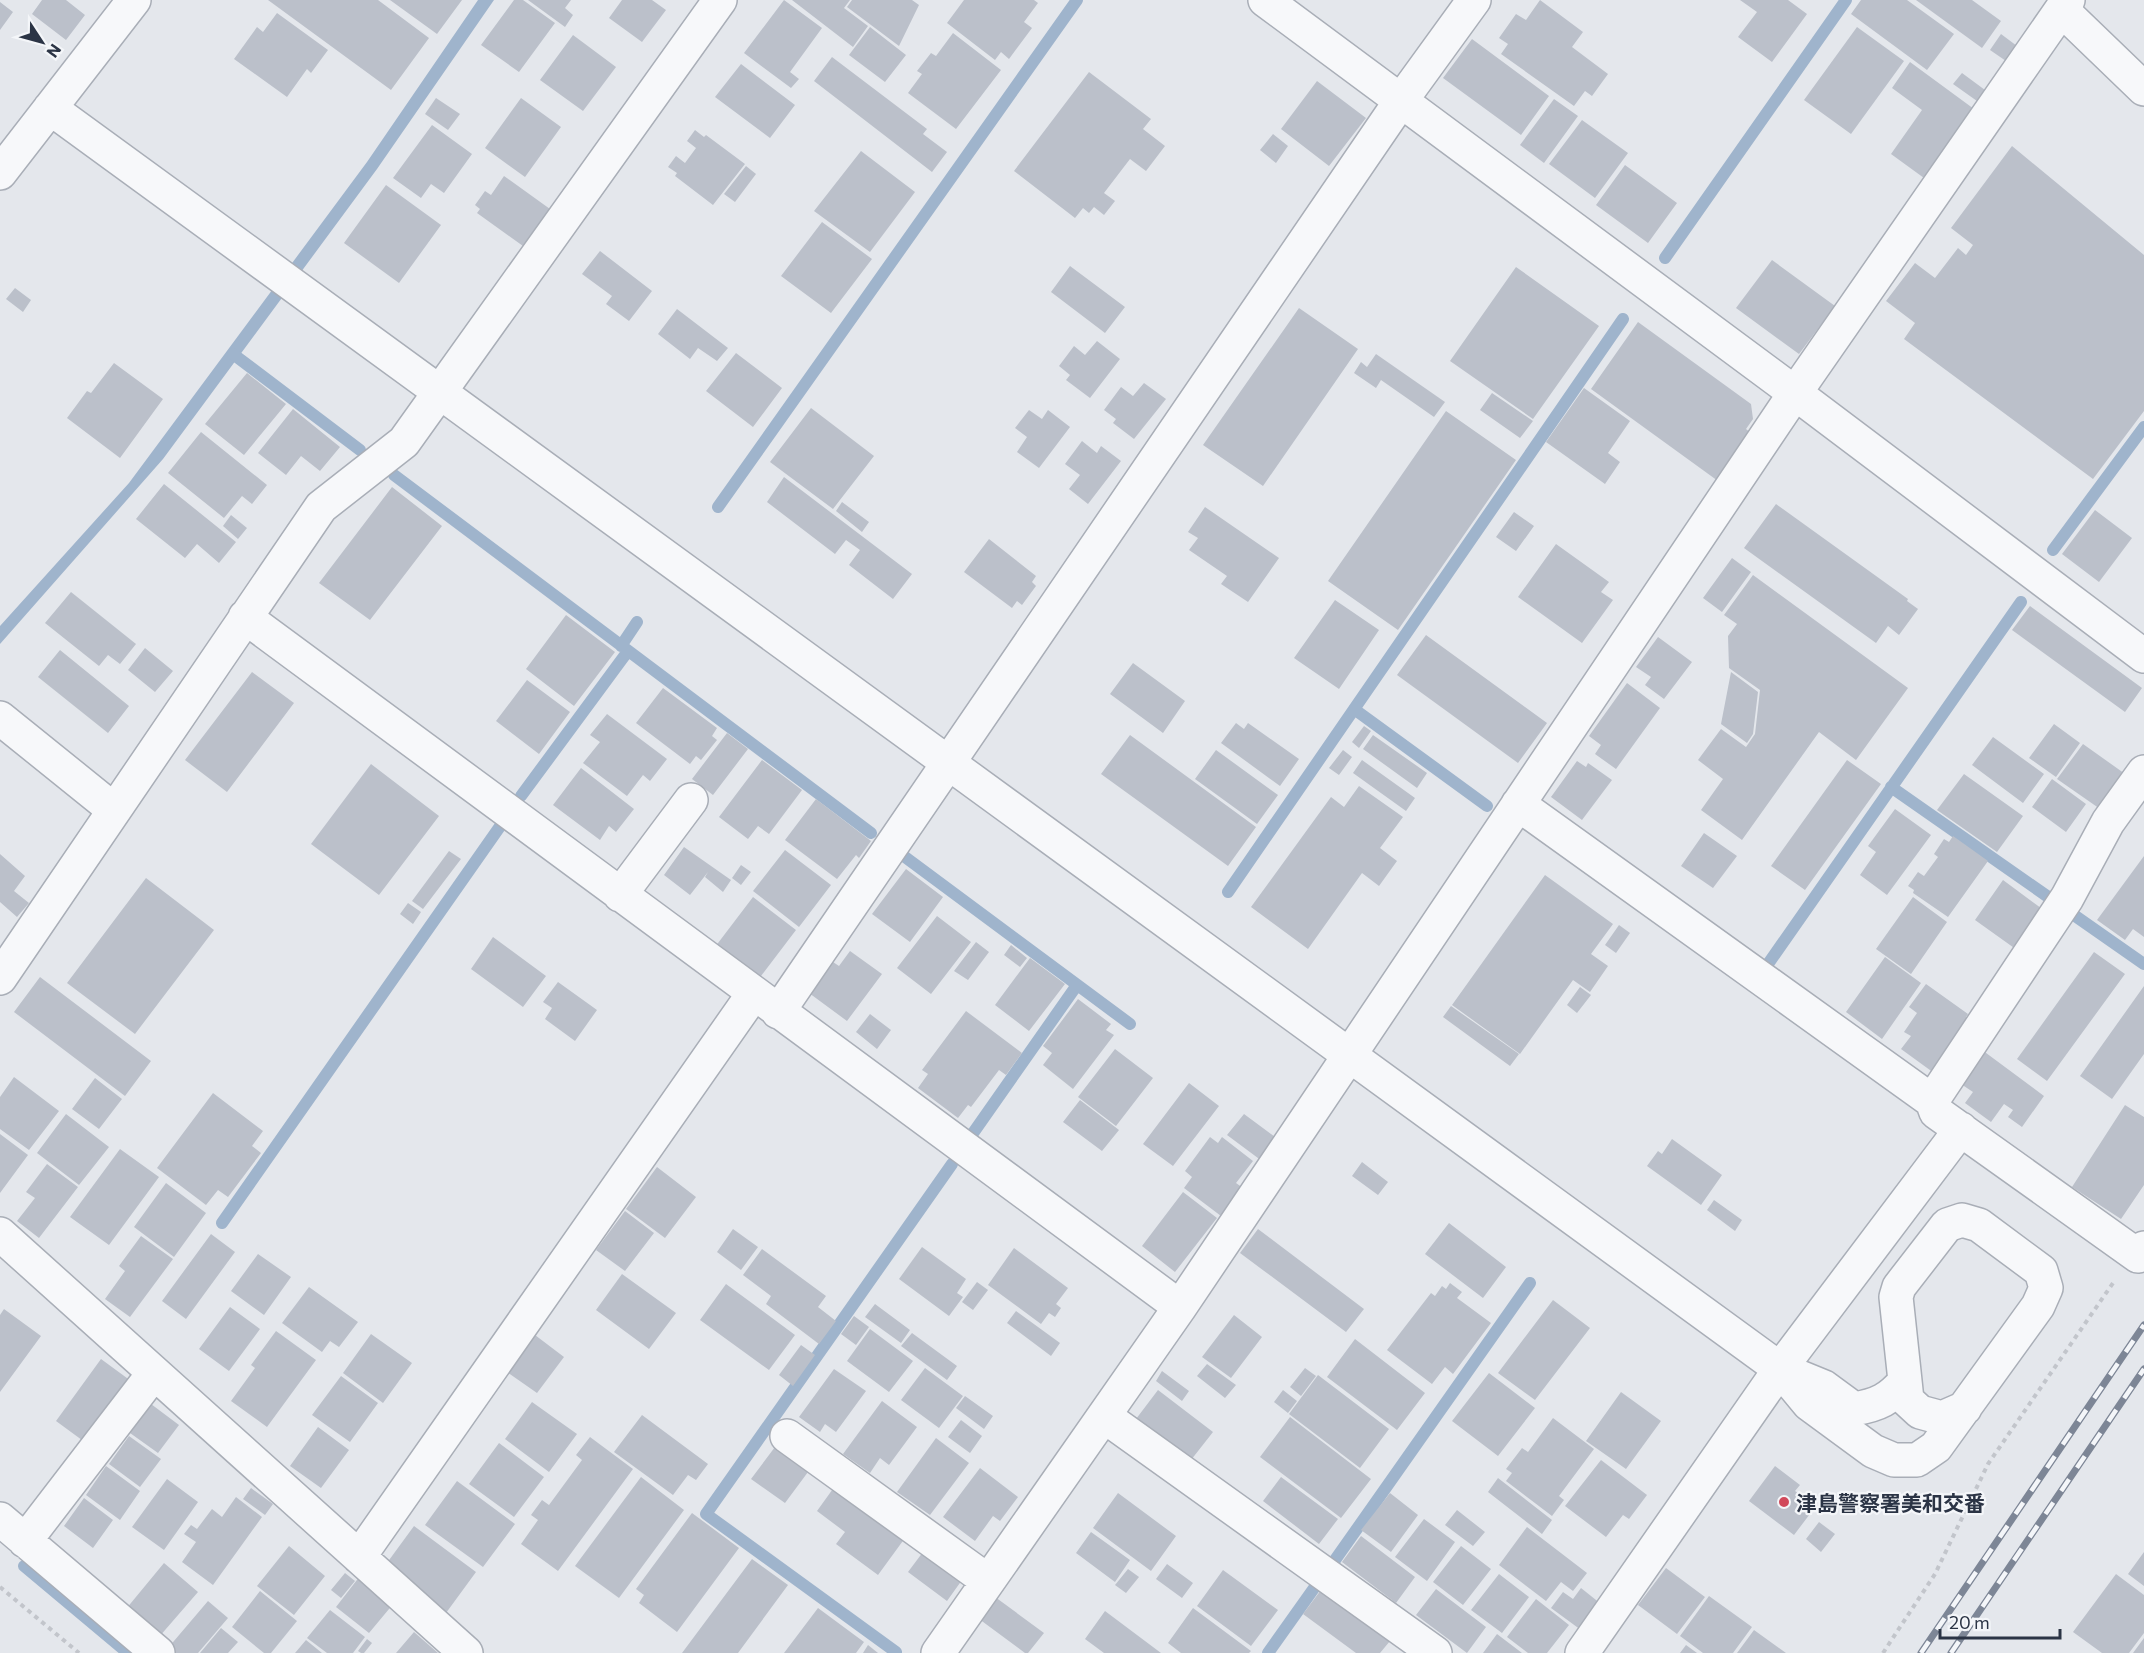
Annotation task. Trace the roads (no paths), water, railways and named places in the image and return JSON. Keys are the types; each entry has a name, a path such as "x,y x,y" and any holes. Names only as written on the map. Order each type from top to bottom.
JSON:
{"street":[{"path":"0,173 134,0"},
{"path":"0,978 321,507 404,442 720,0"},
{"path":"1264,0 1795,393 2144,656"},
{"path":"359,1557 766,1002 947,763 1400,102 1474,0"},
{"path":"938,1653 1180,1307 1795,393 2065,5 2144,89"},
{"path":"50,108 1780,1369 1824,1387 1854,1409 1871,1406 1893,1396 1905,1381"},
{"path":"245,617 1180,1307"},
{"path":"0,718 114,810"},
{"path":"1932,1101 2067,898 2108,822 2144,772"},
{"path":"620,895 691,800"},
{"path":"1518,804 1932,1101 1936,1112 1961,1130 2139,1250"},
{"path":"1596,1648 1780,1369 1961,1130"},
{"path":"1780,1369 1809,1404 1873,1451 1894,1460 1917,1460 1936,1447 1965,1408 2038,1306 2046,1288 2041,1270 1979,1225 1962,1220 1947,1225 1899,1287 1896,1297 1907,1400 1920,1412 1942,1418 1965,1408"},
{"path":"0,1234 466,1653"},
{"path":"25,1540 154,1373"},
{"path":"1104,1416 1436,1653"},
{"path":"787,1436 988,1581"},
{"path":"0,1519 158,1653"}],"water":[{"path":"478,0 494,0 377,169 163,459 0,644 0,626 129,483 367,162"}],"waterway":[{"path":"718,507 1077,0"},
{"path":"1665,258 1846,0"},
{"path":"1228,892 1623,319"},
{"path":"233,354 360,450"},
{"path":"2053,550 2144,427"},
{"path":"394,475 871,833"},
{"path":"1768,964 2021,602"},
{"path":"621,646 637,622"},
{"path":"521,796 628,651"},
{"path":"1354,709 1487,806"},
{"path":"1891,787 2054,901"},
{"path":"222,1223 501,825"},
{"path":"905,857 1130,1024"},
{"path":"2071,913 2144,964"},
{"path":"971,1136 1077,985"},
{"path":"896,1652 706,1514 952,1164"},
{"path":"1335,1560 1530,1283"},
{"path":"24,1566 128,1653"},
{"path":"1268,1653 1317,1584"}],"railway":[{"path":"1921,1653 2144,1325"},
{"path":"1951,1653 2144,1369"}],"place":[{"name":"津島警察署美和交番","path":"1784,1502"}]}
